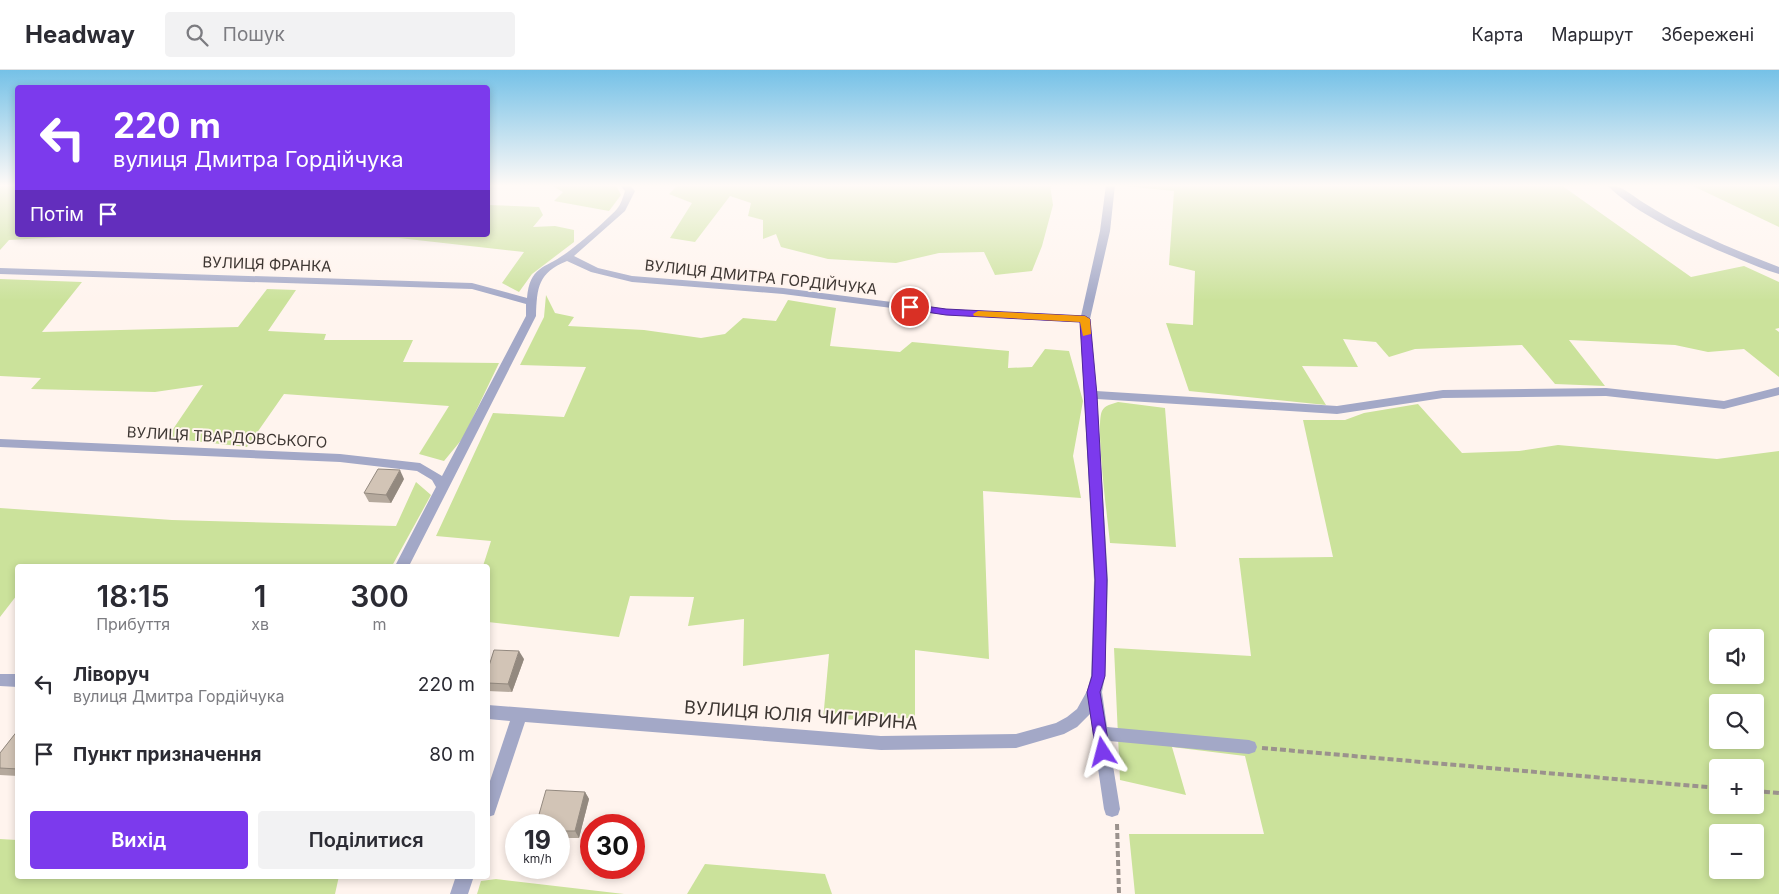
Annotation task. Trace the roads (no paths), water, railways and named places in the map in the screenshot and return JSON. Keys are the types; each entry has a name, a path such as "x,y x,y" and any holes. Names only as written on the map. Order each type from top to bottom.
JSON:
{"street":[{"path":"403,564 531,316 532,287 540,274 554,262 567,257 605,223"},
{"path":"1106,223 1085,319 1101,580 1098,676 1094,692 1112,809"},
{"path":"1672,223 1707,242 1776,271"},
{"name":"ВУЛИЦЯ ДМИТРА ГОРДІЙЧУКА","path":"567,257 595,270 632,279 783,291 946,312 1085,319"},
{"name":"ВУЛИЦЯ ФРАНКА","path":"0,271 472,286 531,302"},
{"path":"1091,395 1337,410 1443,394 1606,392 1724,405 1779,391"},
{"name":"ВУЛИЦЯ ТВАРДОВСЬКОГО","path":"0,443 340,458 420,467 436,477 443,488"},
{"path":"0,680 15,681"},
{"name":"ВУЛИЦЯ ЮЛІЯ ЧИГИРИНА","path":"490,712 881,743 1016,741 1059,728 1072,722 1082,714 1094,692"},
{"path":"490,803 520,715"},
{"path":"1100,733 1249,747"},
{"path":"458,894 464,879"}]}
